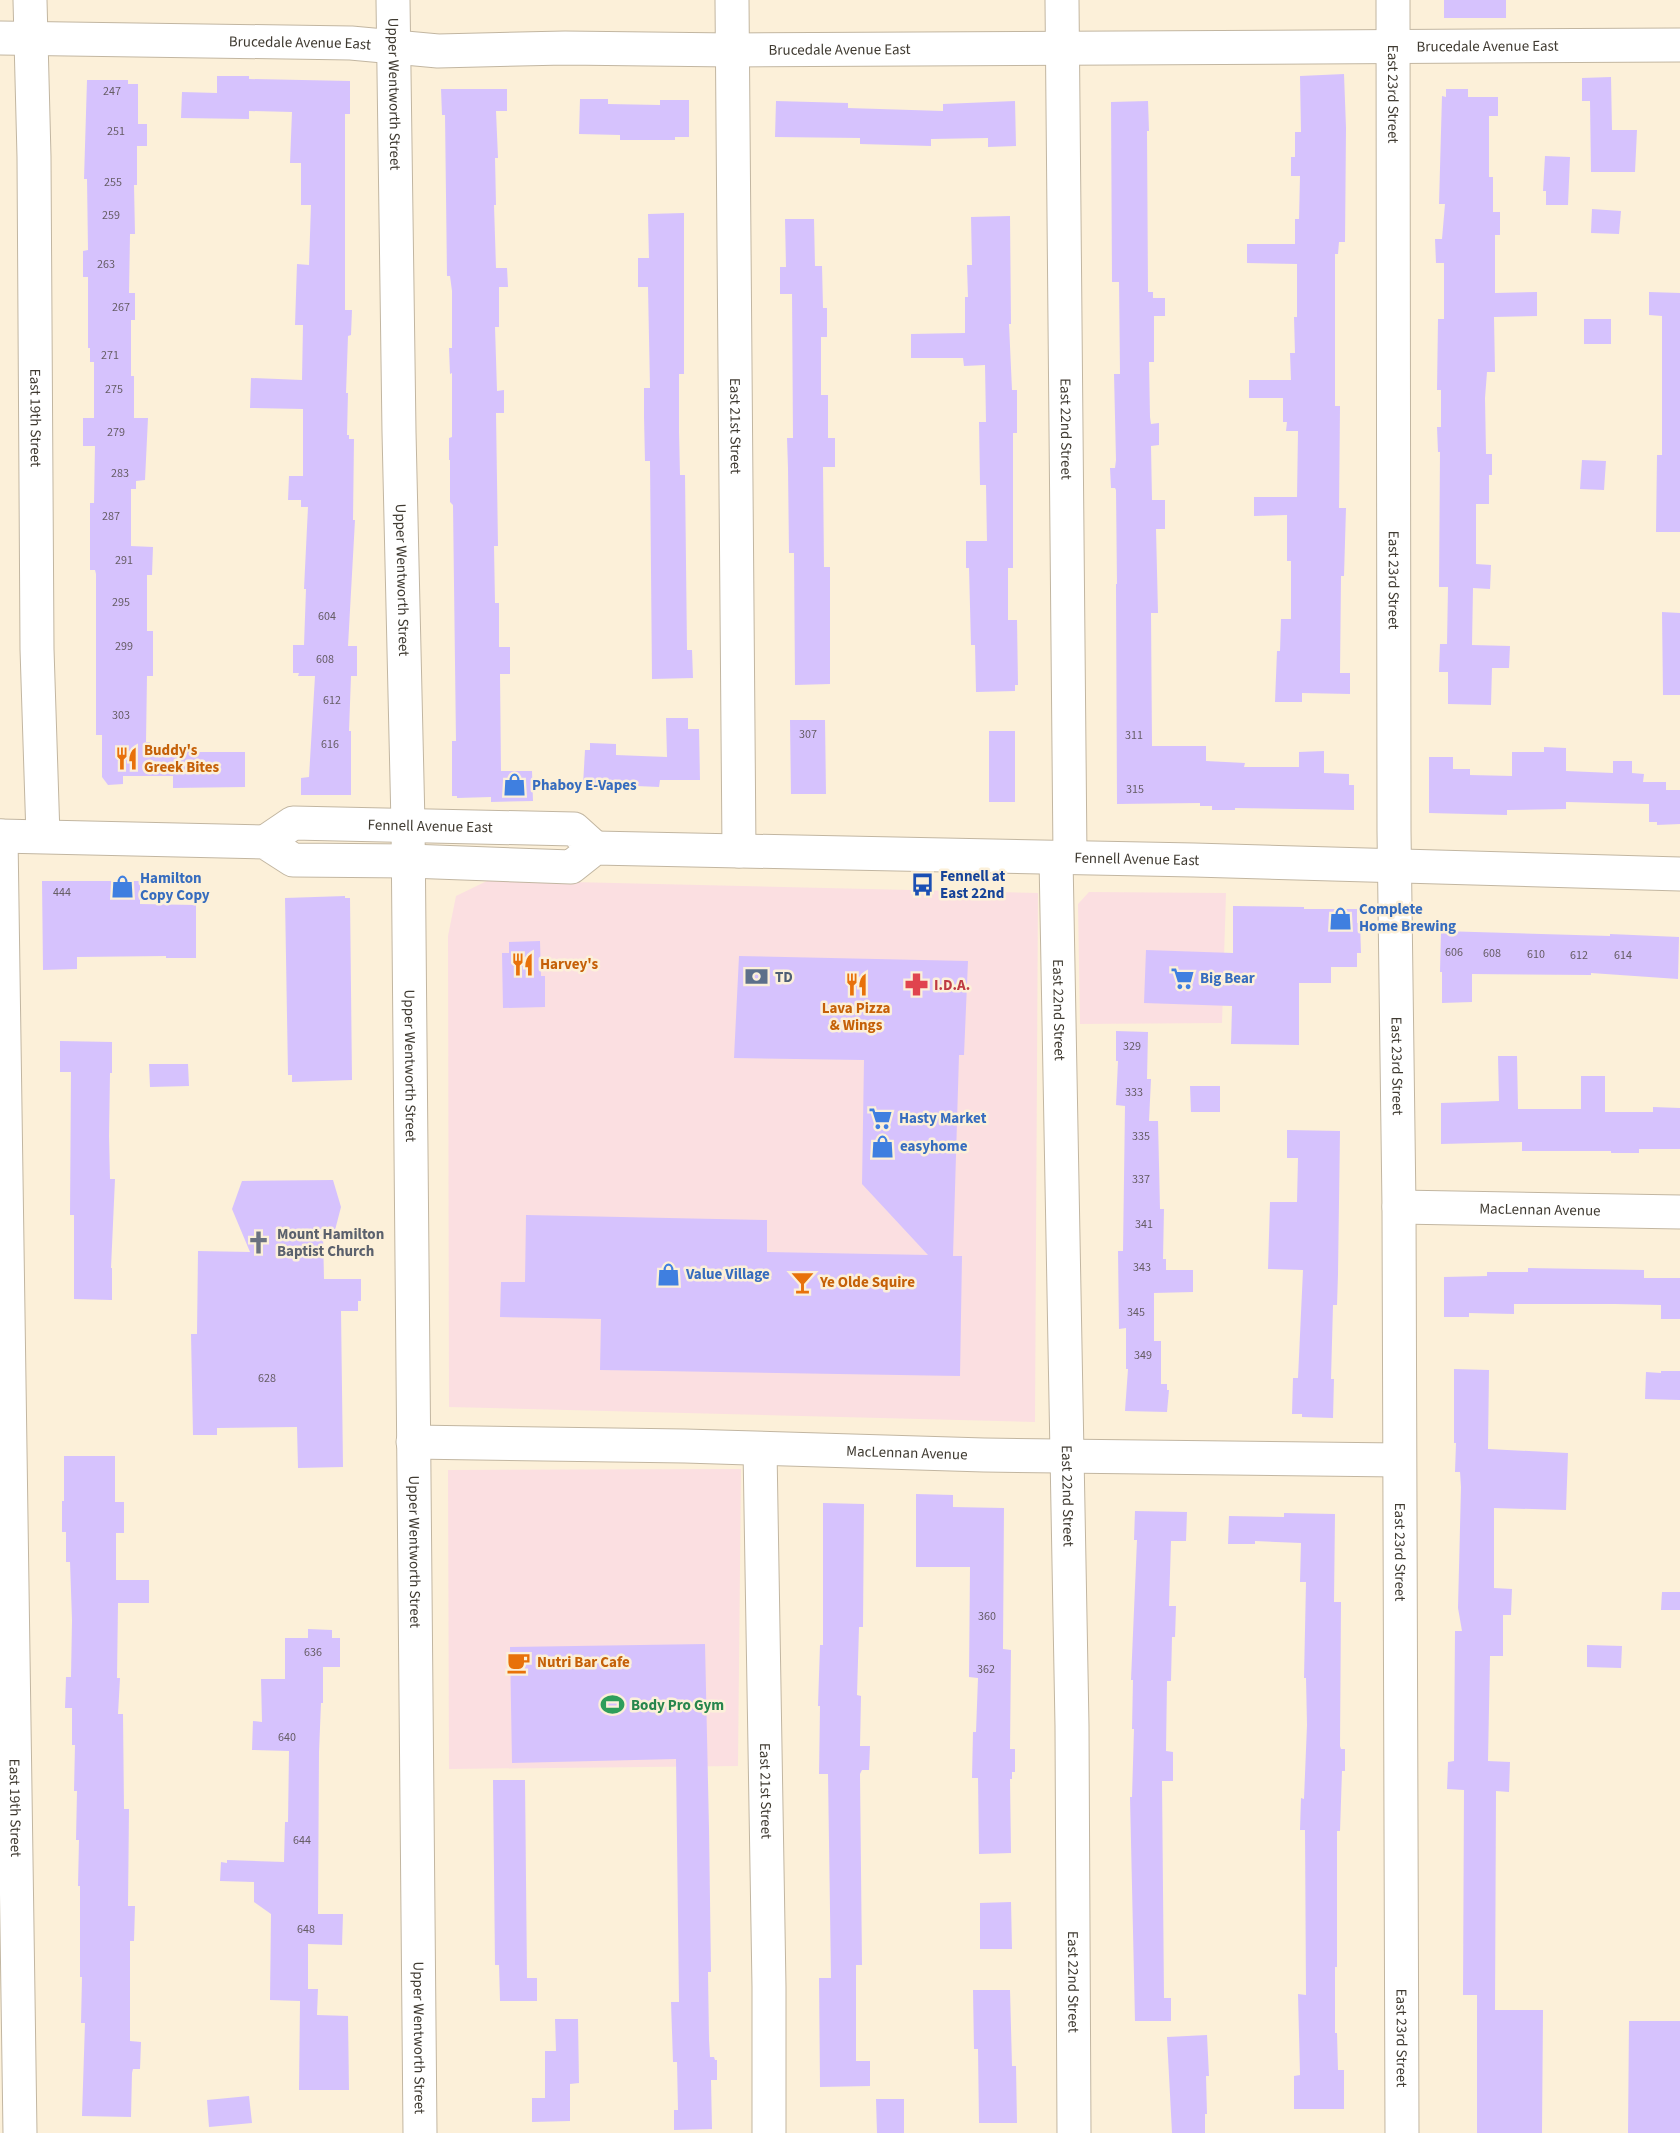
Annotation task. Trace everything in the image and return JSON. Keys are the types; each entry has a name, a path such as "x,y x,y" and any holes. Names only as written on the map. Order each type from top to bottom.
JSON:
{"street":[{"name":"East 19th Street","path":"30,0 15,39 34,157 37,649 43,836"},
{"name":"Upper Wentworth Street","path":"393,0 399,432 409,861 420,2133"},
{"name":"East 21st Street","path":"732,0 739,851"},
{"name":"East 22nd Street","path":"1062,0 1066,1455 1073,1822 1074,2133"},
{"name":"East 23rd Street","path":"1393,0 1394,866 1399,1207 1402,2133"},
{"name":"Brucedale Avenue East","path":"15,39 351,43 438,51 565,48 732,50 1680,45"},
{"name":"Fennell Avenue East","path":"265,842 292,823 408,824 574,829 595,848 1680,874"},
{"name":"East 19th Street","path":"0,836 20,2133"},
{"path":"0,836 265,842 293,860 409,861 571,867 595,848"},
{"name":"MacLennan Avenue","path":"1399,1207 1680,1212"},
{"name":"MacLennan Avenue","path":"413,1442 1399,1460"},
{"name":"East 21st Street","path":"760,1449 769,1987 769,2133"}],"shaded area":[{"path":"489,880 1038,893 1035,1422 449,1407 448,936 456,896"},
{"path":"1089,892 1226,893 1222,1023 1080,1024 1078,904"},
{"path":"741,1469 738,1766 449,1769 448,1470"}],"building":[{"path":"1444,0 1506,0 1506,18 1444,18"},
{"path":"1344,74 1345,242 1339,242 1338,254 1335,254 1335,406 1340,406 1339,508 1346,508 1344,576 1341,576 1340,673 1350,673 1350,694 1302,693 1302,702 1275,702 1281,619 1291,619 1291,561 1287,561 1287,515 1254,516 1254,497 1297,497 1298,431 1286,431 1287,422 1283,422 1283,398 1249,398 1249,380 1291,380 1290,353 1295,353 1294,317 1297,317 1297,264 1247,263 1247,244 1295,244 1295,219 1299,219 1300,176 1291,176 1291,157 1295,157 1295,132 1301,132 1300,76"},
{"path":"217,76 350,81 350,114 345,114 345,310 352,310 351,335 348,336 346,393 348,393 347,435 349,439 354,439 353,520 355,520 348,646 357,646 357,676 351,676 349,731 351,731 351,795 301,795 301,778 309,777 315,676 298,676 299,673 293,673 293,645 304,645 308,507 301,507 301,500 288,500 289,476 303,476 303,409 250,408 251,378 302,380 303,325 295,325 297,264 309,265 311,205 301,205 301,163 290,163 292,112 249,111 249,119 181,118 182,92 217,93"},
{"path":"1611,77 1612,130 1637,130 1635,172 1591,172 1590,101 1582,101 1582,78"},
{"path":"87,80 128,80 128,84 138,84 138,124 147,124 147,146 137,146 137,185 134,185 135,234 130,234 129,293 135,293 135,320 131,320 134,418 148,418 145,480 136,481 136,489 131,489 131,546 153,547 152,575 147,575 147,631 153,631 153,676 147,676 146,742 150,742 150,748 197,748 197,752 245,752 245,787 173,788 173,776 123,776 123,784 108,785 102,777 102,735 96,735 96,574 95,570 90,570 90,503 94,503 95,446 83,446 83,418 94,418 94,362 90,362 90,348 88,348 88,277 83,277 83,251 88,250 87,179 84,179"},
{"path":"441,89 507,89 507,111 496,111 498,158 495,158 496,205 494,205 496,268 507,268 508,287 499,287 499,327 495,327 497,391 504,390 504,413 496,413 498,546 494,546 495,603 499,603 499,647 510,647 510,674 500,674 501,771 532,771 533,801 491,802 491,797 457,798 457,796 452,796 452,741 456,741 453,505 450,502 449,460 449,438 452,437 452,373 450,374 449,348 452,348 452,291 450,276 447,276 445,115 442,115"},
{"path":"1446,89 1468,89 1468,97 1498,97 1498,116 1489,116 1489,177 1493,177 1493,212 1500,212 1500,235 1495,235 1495,293 1537,292 1537,316 1494,317 1495,372 1487,372 1486,454 1492,454 1492,475 1489,475 1489,504 1476,504 1476,564 1491,565 1490,589 1473,588 1472,645 1510,646 1509,668 1492,668 1491,705 1448,704 1448,672 1439,672 1440,644 1447,644 1448,587 1439,587 1440,452 1438,452 1437,427 1441,427 1441,390 1437,390 1438,319 1444,319 1444,263 1436,263 1435,239 1442,239 1445,204 1439,204 1442,96 1446,97"},
{"path":"580,99 608,99 608,104 660,105 660,100 689,100 689,137 675,137 675,140 620,140 620,135 579,134"},
{"path":"776,101 848,103 848,108 943,111 943,104 1015,101 1016,146 988,147 988,138 931,139 931,146 860,144 860,138 775,137"},
{"path":"1148,101 1148,292 1153,292 1153,298 1165,298 1165,316 1154,316 1154,362 1149,362 1151,424 1159,423 1159,445 1151,446 1152,500 1165,500 1165,529 1156,529 1158,613 1151,613 1152,746 1206,746 1206,761 1245,763 1244,767 1299,767 1299,752 1324,751 1324,773 1349,774 1349,785 1354,785 1354,810 1235,808 1235,810 1212,810 1212,806 1200,806 1200,803 1117,804 1116,490 1111,488 1110,468 1115,468 1116,460 1114,374 1120,374 1119,282 1112,282 1111,102"},
{"path":"1545,156 1570,157 1568,205 1546,205 1546,191 1543,191"},
{"path":"1592,209 1621,211 1619,234 1591,233"},
{"path":"684,213 684,374 679,374 679,432 680,475 685,475 687,650 692,650 693,678 652,679 650,461 645,461 644,417 644,388 650,388 648,287 638,287 638,258 649,258 648,214"},
{"path":"1010,216 1011,324 1009,324 1012,390 1017,390 1017,433 1013,433 1013,568 1008,568 1008,620 1017,620 1018,685 1015,685 1015,691 976,692 975,645 971,645 966,541 987,541 986,485 980,485 979,422 986,422 985,365 964,366 963,358 911,358 911,334 965,333 965,297 968,297 967,265 972,265 971,217"},
{"path":"785,219 814,219 815,266 822,266 823,308 827,308 827,337 821,337 821,395 828,395 828,438 835,438 835,467 823,467 824,567 830,567 830,684 795,685 794,553 789,553 787,438 793,438 792,294 780,294 780,267 786,267"},
{"path":"1649,292 1680,293 1680,532 1656,532 1657,455 1662,455 1662,316 1649,315"},
{"path":"1584,319 1611,319 1611,344 1584,344"},
{"path":"1582,460 1606,461 1604,490 1580,489"},
{"path":"1662,612 1680,613 1680,695 1663,695"},
{"path":"666,718 688,718 688,729 699,729 700,780 660,780 659,787 614,785 614,790 593,789 594,786 583,785 585,750 590,750 590,743 616,744 616,755 667,757"},
{"path":"790,720 825,720 826,794 791,794"},
{"path":"989,731 1015,731 1015,802 989,802"},
{"path":"1544,747 1566,748 1566,771 1613,773 1613,761 1632,761 1632,773 1644,774 1643,782 1666,782 1666,790 1680,790 1680,824 1657,825 1657,822 1649,822 1649,804 1566,802 1566,809 1507,810 1507,815 1429,813 1429,757 1453,757 1453,769 1470,769 1470,775 1512,776 1512,752 1544,752"},
{"path":"42,881 140,881 140,904 196,905 196,958 77,957 77,969 43,970"},
{"path":"345,896 345,898 350,898 352,1080 292,1082 292,1075 288,1075 285,898"},
{"path":"1233,906 1357,909 1361,953 1357,953 1357,967 1331,967 1331,983 1299,983 1299,1045 1231,1044 1232,1006 1144,1003 1146,950 1233,953"},
{"path":"1441,931 1679,937 1678,979 1591,973 1591,975 1472,974 1472,1002 1442,1003"},
{"name":"Harvey's","path":"540,941 541,976 545,976 545,1007 503,1008 502,953 509,953 509,942"},
{"path":"739,956 968,961 964,1055 959,1055 953,1256 962,1256 960,1376 600,1370 601,1319 500,1317 501,1282 525,1282 526,1215 767,1220 767,1252 928,1255 862,1184 864,1060 734,1058"},
{"path":"1116,1031 1148,1032 1147,1079 1151,1079 1149,1121 1158,1121 1160,1209 1164,1209 1163,1259 1166,1259 1166,1270 1193,1270 1193,1292 1154,1293 1154,1341 1161,1341 1161,1384 1167,1384 1167,1390 1169,1390 1167,1412 1125,1411 1128,1369 1126,1369 1126,1328 1119,1329 1118,1251 1123,1251 1125,1106 1116,1105 1118,1061 1116,1061"},
{"path":"60,1041 112,1042 109,1136 110,1179 115,1179 112,1300 74,1299 74,1215 70,1215 71,1072 60,1072"},
{"path":"1498,1056 1517,1056 1518,1109 1581,1109 1581,1076 1605,1076 1605,1112 1653,1112 1653,1107 1680,1108 1680,1149 1639,1149 1639,1153 1611,1153 1611,1151 1522,1151 1522,1142 1441,1144 1441,1103 1499,1101"},
{"path":"149,1064 188,1064 189,1086 150,1087"},
{"path":"1190,1086 1220,1086 1220,1112 1191,1112"},
{"path":"1287,1130 1340,1131 1337,1305 1333,1305 1331,1379 1334,1379 1333,1418 1302,1417 1302,1414 1292,1414 1293,1378 1298,1378 1303,1270 1268,1269 1270,1202 1297,1202 1298,1158 1287,1158"},
{"path":"333,1180 341,1207 334,1234 323,1234 324,1279 361,1279 361,1301 358,1301 358,1311 341,1311 343,1467 298,1468 297,1427 217,1428 217,1435 193,1435 191,1334 197,1334 198,1251 250,1252 232,1209 242,1181"},
{"path":"1528,1268 1644,1270 1644,1278 1680,1278 1680,1319 1661,1319 1661,1305 1615,1304 1514,1304 1514,1314 1469,1313 1469,1317 1444,1317 1444,1277 1487,1276 1487,1272 1528,1272"},
{"path":"1454,1369 1489,1370 1488,1449 1568,1453 1566,1510 1494,1508 1494,1588 1512,1589 1511,1615 1503,1615 1503,1656 1490,1656 1488,1761 1510,1762 1509,1792 1496,1791 1495,2010 1543,2010 1542,2133 1477,2133 1477,1995 1463,1995 1464,1790 1447,1789 1448,1762 1454,1761 1455,1631 1462,1631 1458,1608 1461,1487 1460,1472 1455,1472"},
{"path":"1661,1371 1680,1371 1680,1400 1645,1399 1646,1372 1661,1373"},
{"path":"64,1456 115,1456 115,1502 124,1502 124,1533 116,1533 116,1580 149,1580 149,1603 118,1603 117,1678 120,1678 118,1714 123,1714 124,1809 129,1809 128,1906 135,1906 134,1941 130,1941 130,2041 141,2042 140,2069 133,2069 132,2073 131,2117 82,2116 85,2023 81,2023 79,1840 76,1840 77,1791 74,1791 75,1745 72,1745 72,1708 65,1708 66,1677 71,1677 72,1620 70,1562 66,1562 66,1532 62,1532"},
{"path":"916,1494 953,1495 953,1507 1004,1508 1003,1649 1011,1650 1010,1749 1015,1749 1015,1772 1012,1772 1012,1779 1010,1779 1011,1853 979,1854 978,1778 972,1778 978,1678 969,1677 970,1567 916,1567"},
{"path":"823,1503 864,1504 863,1627 859,1627 857,1695 861,1696 860,1746 870,1746 869,1770 862,1770 860,1774 862,1965 856,1965 856,2061 870,2061 870,2086 820,2087 819,1978 831,1978 828,1774 819,1774 820,1706 818,1706 820,1645 823,1645"},
{"path":"1135,1511 1187,1512 1186,1541 1171,1541 1169,1606 1176,1606 1175,1637 1172,1637 1171,1681 1167,1681 1166,1751 1173,1752 1173,1781 1162,1781 1164,1998 1171,1998 1171,2021 1135,2021 1130,1797 1132,1797 1134,1729 1132,1729 1133,1680 1131,1680 1137,1540 1134,1540"},
{"path":"1284,1513 1335,1514 1334,1602 1341,1602 1340,1746 1341,1749 1345,1749 1345,1771 1342,1771 1340,1831 1337,1831 1335,2033 1337,2033 1338,2070 1344,2070 1344,2109 1294,2109 1294,2076 1300,2075 1298,1994 1306,1995 1305,1830 1300,1830 1301,1798 1304,1799 1307,1725 1306,1678 1304,1678 1306,1582 1300,1582 1301,1543 1255,1541 1255,1544 1228,1544 1229,1516 1284,1517"},
{"path":"1662,1592 1680,1592 1680,1610 1661,1610"},
{"path":"308,1629 332,1630 332,1638 340,1638 340,1667 323,1667 319,1752 318,1914 343,1914 342,1945 308,1944 308,1989 318,1989 317,2015 348,2016 349,2090 299,2090 300,2001 270,2000 271,1914 254,1902 254,1882 220,1881 221,1862 227,1863 227,1860 284,1862 285,1822 288,1822 289,1751 252,1750 253,1721 262,1722 261,1679 285,1679 285,1638 308,1638"},
{"path":"705,1644 711,1972 708,1972 709,2040 710,2057 717,2060 717,2080 711,2080 712,2129 674,2130 674,2110 678,2110 677,2062 673,2062 671,2002 679,2002 676,1759 512,1763 510,1647"},
{"path":"1587,1645 1622,1646 1621,1668 1587,1667"},
{"path":"493,1780 525,1780 527,1978 537,1978 537,2001 500,2001 499,1965 495,1965"},
{"path":"1011,1902 1012,1949 980,1949 980,1903"},
{"path":"973,1990 1010,1990 1012,2066 1016,2066 1017,2123 979,2123 978,2049 974,2049"},
{"path":"555,2019 578,2019 579,2083 570,2084 570,2121 532,2122 532,2098 545,2098 545,2051 556,2051"},
{"path":"1629,2021 1680,2021 1680,2133 1628,2133"},
{"path":"1207,2035 1209,2076 1206,2076 1205,2133 1172,2133 1167,2037"},
{"path":"249,2096 252,2123 209,2127 207,2100"},
{"path":"876,2099 904,2099 904,2133 877,2133"}],"place":[{"name":"Buddy's Greek Bites","path":"126,759"},
{"name":"Phaboy E-Vapes","path":"514,785"},
{"name":"Fennell at East 22nd","path":"922,885"},
{"name":"Hamilton Copy Copy","path":"122,887"},
{"name":"Complete Home Brewing","path":"1341,918"},
{"name":"Harvey's","path":"522,964"},
{"name":"TD","path":"757,977"},
{"name":"Big Bear","path":"1182,978"},
{"name":"Lava Pizza & Wings","path":"856,984"},
{"name":"I.D.A.","path":"916,985"},
{"name":"Hasty Market","path":"881,1118"},
{"name":"easyhome","path":"882,1146"},
{"name":"Mount Hamilton Baptist Church","path":"259,1243"},
{"name":"Value Village","path":"668,1274"},
{"name":"Ye Olde Squire","path":"802,1282"},
{"name":"Nutri Bar Cafe","path":"519,1662"},
{"name":"Body Pro Gym","path":"613,1705"}]}
